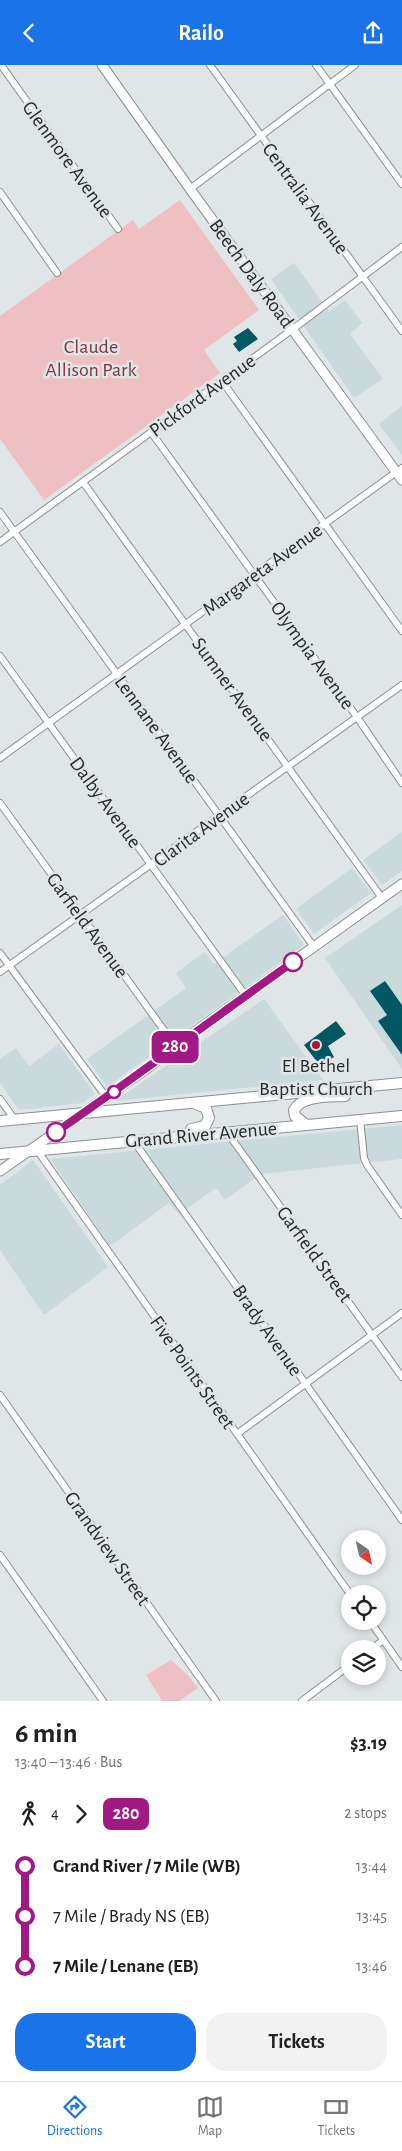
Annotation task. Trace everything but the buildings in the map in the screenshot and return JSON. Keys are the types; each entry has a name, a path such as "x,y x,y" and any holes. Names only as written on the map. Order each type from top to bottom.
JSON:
{"main road":[{"name":"Beech Daly Road","path":"102,65 190,189 399,470 402,480"},
{"path":"0,1171 32,1151 83,1113 107,1098 402,884"},
{"path":"305,1124 295,1116 294,1110 300,1103 309,1100 378,1092 398,1084"},
{"name":"Grand River Avenue","path":"0,1121 398,1084"},
{"path":"160,1138 172,1131 203,1127 207,1124 209,1118 206,1108 200,1104 190,1103"},
{"name":"Grand River Avenue","path":"0,1153 402,1116"}],"street":[{"name":"Glenmore Avenue","path":"1,65 118,229"},
{"name":"Centralia Avenue","path":"210,65 402,331"},
{"path":"316,65 402,185"},
{"path":"190,189 355,65"},
{"path":"0,193 57,273"},
{"name":"Pickford Avenue","path":"0,542 293,329 402,247"},
{"path":"222,381 402,631"},
{"name":"Olympia Avenue","path":"151,432 357,717 402,783"},
{"name":"Margareta Avenue","path":"0,758 399,470"},
{"name":"Sumner Avenue","path":"83,481 382,898"},
{"name":"Lennane Avenue","path":"0,512 314,947"},
{"name":"Dalby Avenue","path":"0,657 246,996"},
{"name":"Clarita Avenue","path":"0,972 402,685"},
{"name":"Garfield Avenue","path":"0,803 176,1047"},
{"path":"0,953 107,1098"},
{"path":"0,1099 15,1120"},
{"path":"360,1119 364,1159 402,1215"},
{"name":"Garfield Street","path":"227,1132 402,1377"},
{"name":"Brady Avenue","path":"133,1141 402,1520"},
{"name":"Five Points Street","path":"32,1151 344,1585"},
{"path":"237,1434 402,1313"},
{"name":"Grandview Street","path":"0,1395 216,1701"},
{"path":"0,1555 103,1701"},
{"path":"376,1630 383,1640"},
{"path":"386,1644 402,1667"},
{"path":"302,1701 341,1672"}],"shaded area":[{"path":"294,263 329,311 345,300 362,323 350,334 383,379 354,398 271,279"},
{"path":"402,406 402,455 379,424"},
{"path":"402,832 402,871 382,885 363,860"},
{"path":"352,868 371,893 314,934 296,909"},
{"path":"402,905 402,1069 325,958"},
{"path":"283,915 304,945 107,1087 87,1059 186,988 176,973 205,952 214,964"},
{"path":"264,999 323,1080 115,1101"},
{"path":"59,1044 95,1094 83,1103 19,1110 0,1083 0,1059 16,1048 29,1066"},
{"path":"402,1125 402,1159 261,1174 225,1200 216,1188 179,1214 169,1203 110,1246 50,1159"},
{"path":"33,1160 108,1267 44,1315 0,1250 0,1185"}],"green space":[{"name":"Claude Allison Park","path":"180,200 259,310 204,350 220,373 44,500 0,439 0,316 133,220 139,229"},
{"path":"171,1660 188,1675 198,1688 179,1701 162,1701 146,1675"}],"bus line":[{"name":"280","path":"56,1132 107,1098 293,962"}],"place":[{"name":"El Bethel Baptist Church","path":"316,1045"}]}
